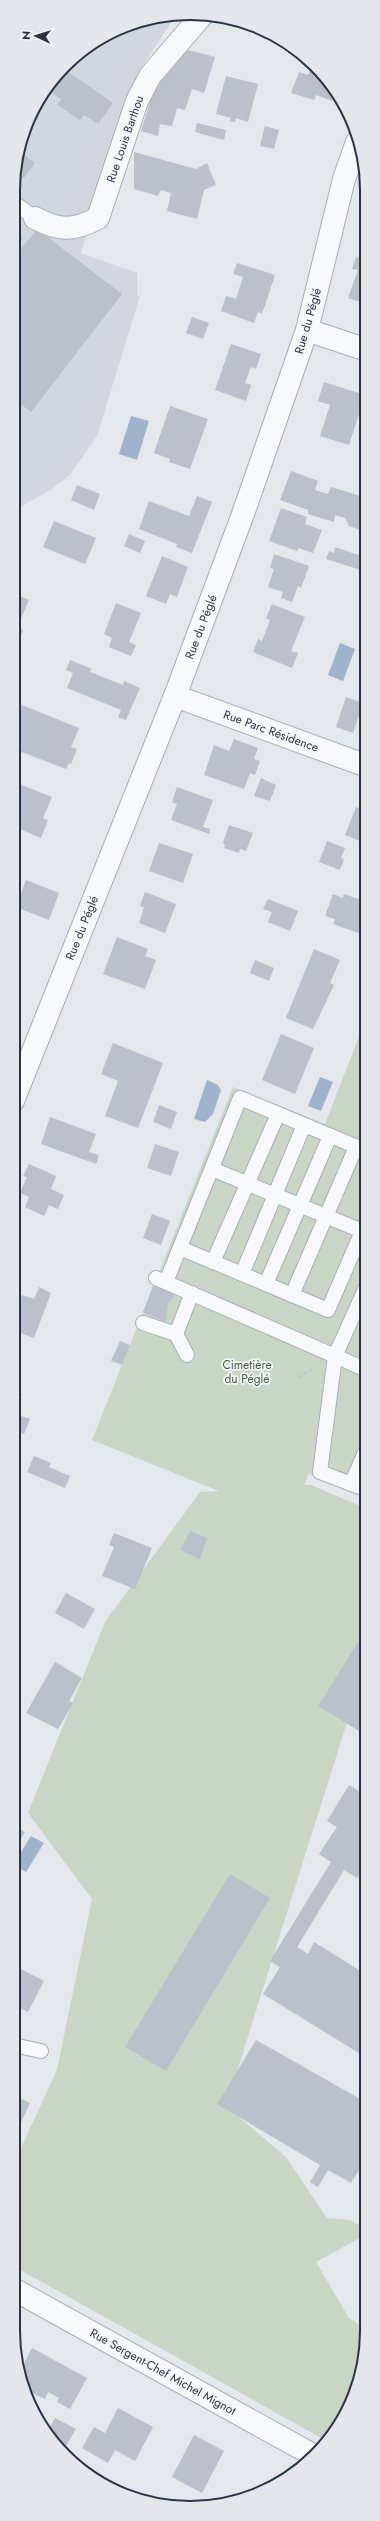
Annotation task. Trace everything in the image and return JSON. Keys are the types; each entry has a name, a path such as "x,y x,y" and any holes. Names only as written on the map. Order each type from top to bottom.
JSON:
{"street":[{"name":"Rue Louis Barthou","path":"35,218 49,226 67,228 84,225 98,218 137,101 150,76 194,20"},
{"name":"Rue du Péglé","path":"20,1084 176,696 243,514 307,330 344,179 355,149"},
{"path":"307,330 360,348"},
{"name":"Rue Parc Résidence","path":"176,696 360,763"},
{"name":"Rue Sergent-Chef Michel Mignot","path":"20,2293 309,2452"}],"lane":[{"path":"20,207 35,218"},
{"path":"360,1149 240,1098 180,1248 161,1280 360,1367"},
{"path":"213,1262 278,1114"},
{"path":"242,1274 304,1125"},
{"path":"266,1284 330,1136"},
{"path":"292,1295 326,1216 360,1151"},
{"path":"212,1169 326,1216 360,1224"},
{"path":"180,1248 328,1310 360,1234"},
{"path":"176,1334 192,1293"},
{"path":"360,1301 336,1356 320,1472 360,1487"},
{"path":"143,1323 176,1334 187,1355"},
{"path":"351,1484 360,1464"},
{"path":"20,2046 41,2051"}],"shaded area":[{"path":"173,21 139,71 124,116 121,116 81,253 137,273 137,296 140,296 97,436 70,475 52,489 20,507 20,179 23,157 29,135 43,105 62,78 78,62 105,43 125,33 157,23"}],"green space":[{"name":"Cimetière du Péglé","path":"360,1034 360,1495 309,1474 304,1485 311,1485 360,1506 360,1681 226,2106 286,2157 327,2218 350,2220 360,2226 360,2238 316,2262 349,2318 360,2325 359,2353 351,2386 337,2416 322,2438 20,2270 20,2150 57,2070 92,1899 28,1813 105,1622 200,1492 219,1491 92,1440 233,1087 325,1124"}],"water":[{"path":"131,416 149,421 137,460 119,454"},
{"path":"340,643 355,649 343,681 328,675"},
{"path":"320,1077 333,1082 321,1111 308,1106"},
{"path":"207,1080 218,1085 221,1090 213,1114 205,1122 194,1119"},
{"path":"31,1836 44,1843 26,1872 20,1869 20,1854"}],"building":[{"path":"188,50 215,57 204,93 192,89 185,110 177,108 172,126 160,124 158,136 141,131 156,83"},
{"path":"310,70 325,87 333,99 332,101 316,95 314,100 291,93 299,72 308,75"},
{"path":"68,72 113,103 98,124 84,115 80,120 57,105 61,99 51,92"},
{"path":"226,76 258,84 248,122 236,118 235,122 230,121 231,118 216,114"},
{"path":"197,123 226,130 224,140 195,132"},
{"path":"265,126 279,130 274,149 260,146"},
{"path":"134,152 196,169 207,163 216,185 204,190 197,219 167,211 171,193 161,190 158,196 134,189"},
{"path":"24,155 35,163 24,178 20,176"},
{"path":"37,229 122,294 31,412 20,403 20,250"},
{"path":"356,257 360,258 360,302 348,298 358,270 352,269"},
{"path":"237,263 275,275 262,314 258,312 254,323 221,311 226,296 236,299 243,277 233,274"},
{"path":"192,317 209,323 203,339 186,333"},
{"path":"231,344 261,354 256,369 251,367 245,383 251,385 246,401 215,390"},
{"path":"324,382 360,393 360,411 349,445 320,436 330,405 318,401"},
{"path":"170,406 208,419 190,469 169,462 170,459 154,453"},
{"path":"291,471 318,481 315,490 328,494 331,487 360,496 360,530 349,526 345,518 335,515 334,522 308,514 308,510 280,500"},
{"path":"77,485 100,494 94,510 71,500"},
{"path":"197,496 212,502 192,553 176,547 177,544 139,529 149,501 189,516"},
{"path":"281,508 307,517 305,524 322,530 313,553 298,548 297,551 269,541"},
{"path":"54,521 96,538 85,564 43,547"},
{"path":"129,534 145,541 140,553 124,546"},
{"path":"335,547 360,556 360,570 326,559 329,551 334,553"},
{"path":"274,554 309,566 301,588 298,586 292,602 281,598 283,592 268,587 274,569 270,568"},
{"path":"162,556 188,567 177,597 170,594 166,604 146,596"},
{"path":"20,596 29,600 20,621"},
{"path":"116,603 141,613 129,642 136,645 131,656 109,647 112,638 104,634"},
{"path":"272,604 305,617 291,651 298,653 292,668 253,652 258,639 262,641 270,620 266,618"},
{"path":"20,629 23,630 20,638"},
{"path":"70,660 92,669 90,672 123,685 124,681 140,688 126,720 118,717 121,710 67,688 73,673 66,670"},
{"path":"346,697 360,702 360,712 353,733 336,727"},
{"path":"22,705 79,728 71,747 77,749 71,764 69,763 66,769 20,751 22,745 20,744 20,710"},
{"path":"234,739 258,748 254,759 260,761 255,775 250,773 244,789 204,775 214,745 229,751"},
{"path":"261,778 276,785 270,801 254,796"},
{"path":"20,784 52,797 43,818 48,820 41,838 20,829"},
{"path":"177,787 213,800 203,827 210,829 209,834 171,820 177,804 172,802"},
{"path":"356,807 360,808 360,841 345,835"},
{"path":"229,825 253,833 246,851 240,849 239,853 224,848 225,845 223,843"},
{"path":"327,841 345,848 341,858 344,859 340,870 319,862"},
{"path":"159,843 193,854 183,883 149,871"},
{"path":"26,880 59,893 49,920 20,909 20,896"},
{"path":"145,892 176,904 165,933 139,923 144,907 140,906"},
{"path":"333,894 343,898 344,894 360,900 360,934 333,924 335,919 325,916"},
{"path":"268,899 298,911 290,931 268,922 272,912 263,909"},
{"path":"117,937 148,949 145,956 156,960 145,989 103,974"},
{"path":"314,949 340,960 330,983 334,985 313,1029 286,1018"},
{"path":"255,960 274,968 269,981 250,973"},
{"path":"281,1034 314,1048 295,1094 262,1080"},
{"path":"113,1043 163,1063 138,1128 105,1116 118,1081 101,1074"},
{"path":"159,1105 177,1112 171,1129 153,1122"},
{"path":"50,1117 96,1134 89,1152 99,1155 96,1164 41,1144"},
{"path":"155,1144 179,1152 171,1176 147,1168"},
{"path":"29,1164 56,1176 51,1189 64,1195 58,1209 49,1205 44,1216 25,1207 29,1197 20,1193 27,1177 23,1176"},
{"path":"152,1214 170,1221 161,1245 143,1238"},
{"path":"153,1286 175,1295 168,1304 166,1322 143,1312"},
{"path":"39,1287 51,1293 34,1338 20,1333 20,1300 22,1295 34,1299"},
{"path":"120,1341 130,1345 122,1365 111,1361"},
{"path":"20,1415 30,1419 24,1434 20,1433"},
{"path":"34,1456 51,1463 49,1467 70,1476 65,1488 27,1472"},
{"path":"190,1531 207,1538 200,1559 180,1550"},
{"path":"114,1533 152,1548 135,1589 102,1576 114,1547 109,1545"},
{"path":"66,1593 95,1609 84,1629 55,1613"},
{"path":"360,1639 360,1732 318,1706"},
{"path":"55,1662 82,1678 69,1701 73,1703 58,1729 26,1713"},
{"path":"349,1785 359,1791 360,1790 360,1874 357,1878 344,1870 297,1947 308,1954 314,1942 360,1971 360,2054 263,1994 280,1967 270,1961 331,1862 319,1854 337,1827 327,1821"},
{"path":"20,1830 25,1832 20,1841"},
{"path":"230,1874 270,1898 166,2071 125,2047"},
{"path":"20,1969 44,1981 28,2012 20,2008"},
{"path":"256,2040 360,2099 360,2168 351,2183 328,2170 318,2187 310,2182 320,2165 217,2104"},
{"path":"20,2098 30,2103 20,2124"},
{"path":"32,2348 87,2378 70,2409 57,2402 59,2398 48,2392 45,2399 32,2393 23,2365"},
{"path":"118,2408 153,2427 135,2461 115,2450 108,2463 82,2448 94,2427 105,2433"},
{"path":"55,2418 76,2429 66,2447 50,2427"},
{"path":"194,2435 224,2451 202,2493 172,2477"}]}
